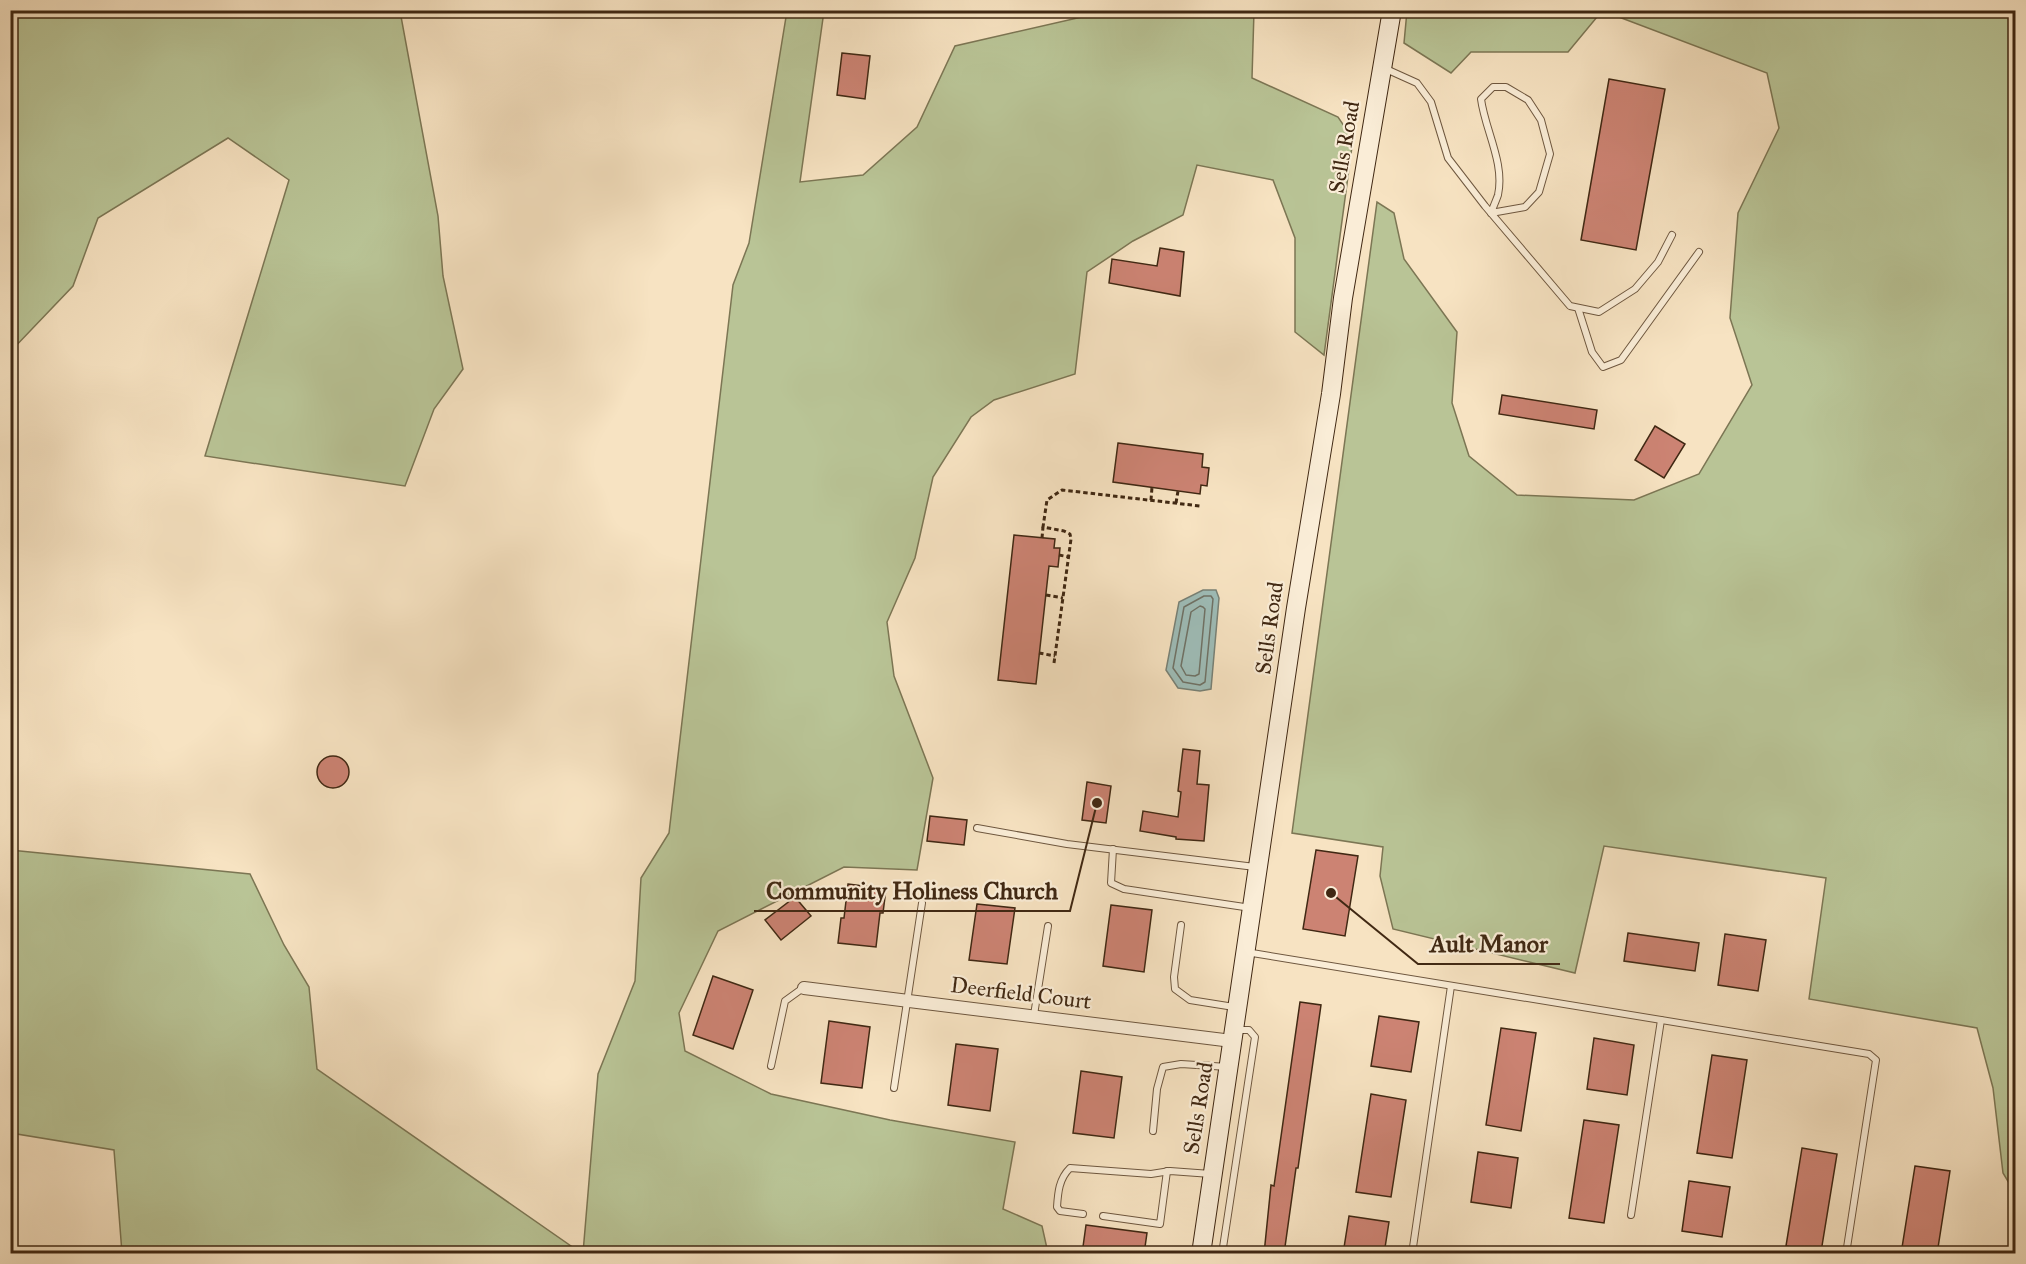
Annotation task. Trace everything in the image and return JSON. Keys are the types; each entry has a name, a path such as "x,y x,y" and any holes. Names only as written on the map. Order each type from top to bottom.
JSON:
{"street":[{"name":"Sells Road","path":"1201,1254 1296,608 1331,394 1343,298 1392,10"},
{"name":"Deerfield Court","path":"804,987 1034,1015 1233,1035"}],"lane":[{"path":"1382,68 1417,83 1431,102 1448,158 1491,213 1570,306 1599,312 1635,289 1658,262 1672,235"},
{"path":"1493,87 1506,87 1528,100 1541,120 1550,154 1539,192 1525,207 1491,213 1498,194 1499,167 1483,115 1481,99 1493,87"},
{"path":"1578,308 1592,352 1603,367 1621,360 1699,252"},
{"path":"977,828 1067,844 1259,867"},
{"path":"1113,849 1111,883 1124,889 1252,908"},
{"path":"894,1088 922,903"},
{"path":"1181,925 1174,977 1175,989 1190,1000 1238,1008"},
{"path":"1034,1015 1048,926"},
{"path":"1246,952 1869,1054 1876,1060 1846,1254"},
{"path":"1412,1254 1451,986"},
{"path":"771,1066 785,1001 804,987"},
{"path":"1631,1215 1661,1020"},
{"path":"1222,1254 1255,1036 1249,1030 1233,1035"},
{"path":"1153,1131 1157,1089 1163,1067 1180,1064 1228,1067"},
{"path":"1224,1092 1246,1093"},
{"path":"1216,1151 1237,1153"},
{"path":"1083,1214 1060,1211 1057,1207 1063,1175 1070,1168 1151,1174 1167,1172 1212,1174"},
{"path":"1103,1216 1160,1224 1167,1172"},
{"path":"1206,1213 1228,1215"}],"path":[{"path":"1151,500 1152,487"},
{"path":"1042,538 1047,500 1062,490 1200,506"},
{"path":"1176,503 1178,491"},
{"path":"1043,527 1064,531 1070,534 1071,539 1054,663"},
{"path":"1059,555 1069,557"},
{"path":"1046,595 1063,598"},
{"path":"1039,653 1055,656"}],"green space":[{"path":"11,10 400,11 438,216 443,276 463,369 434,409 405,486 205,456 289,180 228,138 98,218 73,286 11,351"},
{"path":"1407,10 1602,11 1568,52 1471,52 1451,73 1404,43"},
{"path":"787,11 824,11 800,182 863,175 917,127 955,46 1108,11 1254,11 1252,78 1338,117 1353,139 1324,355 1295,332 1295,238 1273,180 1197,165 1183,215 1133,241 1087,272 1075,374 994,400 971,417 933,477 915,558 887,622 894,676 933,778 917,870 844,867 718,931 679,1013 685,1051 771,1094 890,1120 1015,1142 1003,1209 1042,1226 1048,1253 583,1253 598,1074 635,981 641,878 669,833 733,285 749,243"},
{"path":"1603,11 2015,11 2015,1193 2003,1173 1993,1088 1977,1028 1809,999 1826,878 1604,846 1575,973 1393,929 1380,876 1383,847 1292,833 1377,202 1394,213 1404,259 1457,332 1452,403 1469,456 1517,495 1634,500 1699,474 1752,385 1730,318 1738,213 1779,128 1767,73"},
{"path":"10,850 250,874 284,945 309,987 317,1069 581,1253 122,1253 114,1150 11,1133"}],"water":[{"path":"1203,590 1216,590 1219,598 1211,689 1200,691 1178,688 1166,670 1179,602"}],"building":[{"path":"842,53 870,56 865,99 837,95"},
{"path":"1609,79 1665,89 1636,250 1581,240"},
{"path":"1160,248 1184,252 1180,296 1109,283 1112,259 1157,266"},
{"path":"1502,395 1597,410 1594,429 1499,414"},
{"path":"1655,426 1685,444 1664,478 1635,460"},
{"path":"1118,443 1203,454 1202,467 1209,468 1207,486 1201,485 1200,494 1113,482"},
{"path":"1014,535 1055,539 1054,548 1060,548 1058,567 1049,566 1036,684 998,680"},
{"path":"1183,749 1200,751 1197,784 1209,785 1204,841 1176,839 1176,837 1140,831 1143,811 1178,817 1181,792 1178,791"},
{"path":"333,756 344,761 349,772 344,783 333,788 322,783 317,772 322,761"},
{"path":"1087,782 1111,786 1106,823 1082,820"},
{"path":"930,816 967,820 964,845 927,841"},
{"path":"1316,850 1358,856 1345,936 1303,929"},
{"path":"848,884 886,889 883,913 880,913 876,947 838,943"},
{"path":"795,897 811,916 781,940 765,920"},
{"path":"977,904 1015,908 1007,964 969,960"},
{"path":"1111,905 1152,910 1144,972 1103,966"},
{"path":"1628,933 1699,943 1695,971 1624,961"},
{"path":"1725,934 1766,940 1758,991 1718,985"},
{"path":"713,976 753,990 733,1049 693,1035"},
{"path":"1300,1002 1321,1005 1298,1168 1296,1168 1284,1254 1264,1254 1271,1185 1274,1186"},
{"path":"1379,1016 1419,1022 1411,1072 1371,1066"},
{"path":"829,1021 870,1027 862,1088 821,1083"},
{"path":"1501,1028 1536,1033 1521,1131 1486,1125"},
{"path":"1594,1038 1634,1045 1627,1095 1587,1089"},
{"path":"956,1044 998,1049 990,1111 948,1105"},
{"path":"1712,1055 1747,1060 1732,1158 1697,1153"},
{"path":"1081,1071 1122,1077 1114,1138 1073,1133"},
{"path":"1371,1094 1406,1100 1391,1197 1356,1192"},
{"path":"1584,1120 1619,1125 1604,1223 1569,1218"},
{"path":"1802,1148 1837,1154 1821,1252 1786,1246"},
{"path":"1478,1152 1518,1158 1511,1208 1471,1202"},
{"path":"1915,1166 1950,1171 1937,1254 1901,1254"},
{"path":"1689,1181 1730,1187 1722,1237 1682,1231"},
{"path":"1349,1216 1389,1222 1384,1254 1343,1254"},
{"path":"1086,1225 1147,1233 1144,1254 1082,1254"}],"place":[{"name":"Community Holiness Church","path":"1097,803"},
{"name":"Ault Manor","path":"1331,893"}]}
